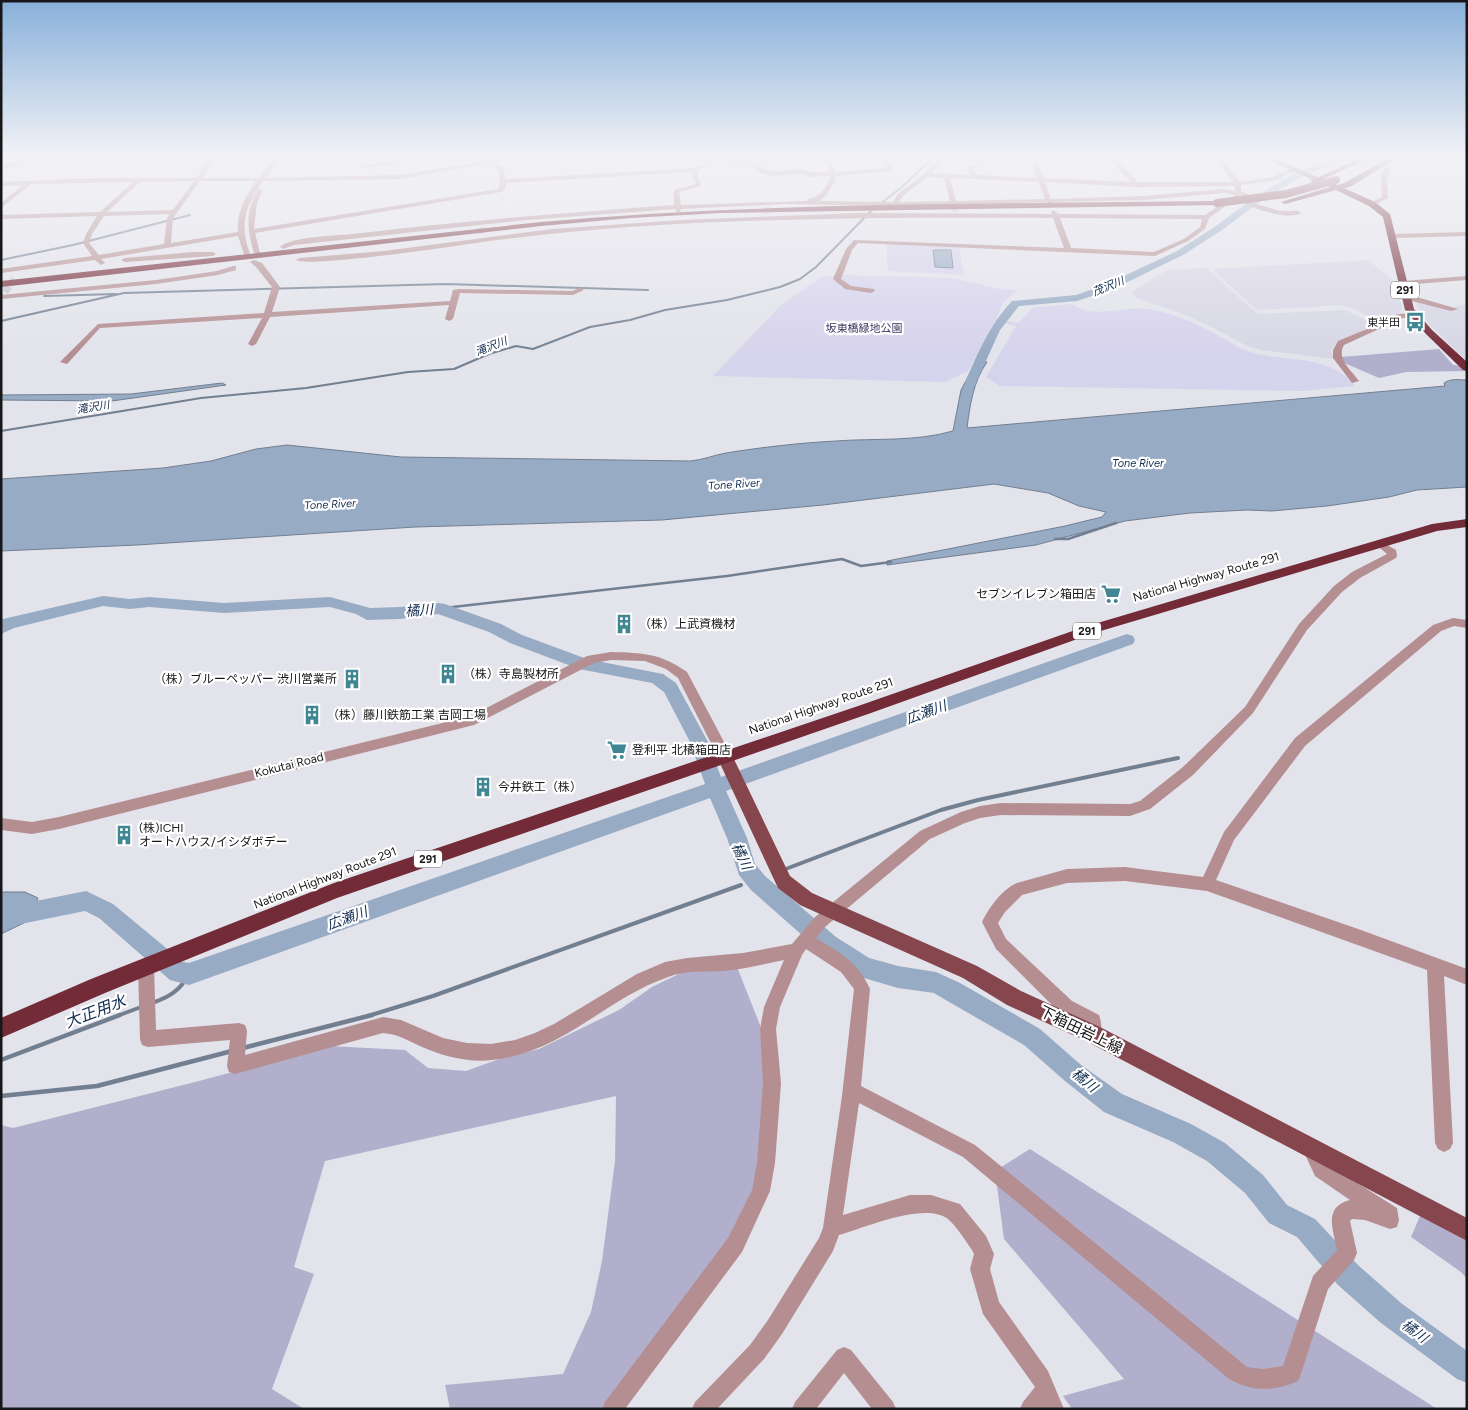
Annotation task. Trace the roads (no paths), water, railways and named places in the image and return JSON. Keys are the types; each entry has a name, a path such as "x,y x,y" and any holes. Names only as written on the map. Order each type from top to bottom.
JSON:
{"highway":[{"path":"2,291 552,223"},
{"path":"2,291 116,281 300,260 560,223"},
{"name":"291","path":"1389,223 1403,283 1413,315 1465,366"},
{"path":"2,291 213,253 246,252 283,246 541,224"},
{"name":"National Highway Route 291","path":"1,1028 334,891 686,770 723,764 1089,630 1436,526 1467,523"}],"main road":[{"name":"下箱田岩上線","path":"723,764 741,790 784,882 826,917 970,972 1014,998 1093,1034 1467,1230"}],"street":[{"path":"97,223 86,243 99,260"},
{"path":"168,246 169,223"},
{"path":"242,223 240,233 246,252"},
{"path":"251,223 251,232 257,251"},
{"path":"251,232 306,223"},
{"path":"283,246 322,239 507,223"},
{"path":"300,260 384,253 482,238 558,230 656,223"},
{"path":"1057,223 1068,250"},
{"path":"871,291 849,287 837,279 849,249 856,241 1159,253 1174,247 1201,230 1205,223"},
{"path":"1,277 240,233"},
{"path":"1392,236 1467,234"},
{"path":"99,260 213,253 210,239"},
{"path":"252,344 267,315 276,287 263,263"},
{"path":"1,271 16,274"},
{"path":"1403,283 1467,278"},
{"path":"449,319 452,303 456,292 459,291 573,293 580,290"},
{"path":"1407,297 1454,308"},
{"path":"64,362 98,326 452,303"},
{"path":"1355,381 1337,358 1337,350 1341,342 1387,324 1401,316 1413,315"},
{"path":"618,1406 734,1245 761,1192 766,1163 772,1083 768,1029 772,1007 803,942 826,917 925,835 961,818 980,812 1000,809 1130,810 1145,805 1188,771 1249,710 1303,627 1338,589 1356,575 1392,556 1392,552 1380,544"},
{"path":"1208,884 1230,836 1300,742 1438,628 1453,622 1467,624"},
{"name":"Kokutai Road","path":"1,824 32,828 58,823 474,720 567,670 591,659 611,656 646,657 670,666 683,675 723,764"},
{"path":"1093,1034 1094,1021 1066,1007 1001,944 990,922 1000,907 1017,890 1067,876 1125,874 1208,884 1435,964 1467,978"},
{"path":"148,966 148,1039 239,1031 236,1066 382,1025 402,1027 430,1042 453,1049 476,1052 514,1049 555,1032 647,977 668,969 748,960 803,942 851,971 859,980 862,989 852,1090 832,1228 826,1244 762,1346 702,1409"},
{"path":"1435,964 1444,1143"},
{"path":"852,1090 969,1152 1236,1372 1248,1379 1274,1380 1291,1374 1320,1283 1347,1253 1340,1217 1350,1210 1365,1211 1390,1220 1390,1215 1321,1170 1312,1150"},
{"path":"832,1228 910,1204 931,1204 953,1211 979,1242 984,1254 980,1269 990,1307 1041,1378 1054,1409"},
{"path":"802,1409 844,1357 886,1409"},
{"path":"1030,1409 1046,1390"}],"water":[{"path":"933,250 951,250 953,268 935,267"},
{"name":"Tone River","path":"977,360 987,362 975,386 967,428 1445,386 1444,383 1449,380 1467,380 1467,487 1417,490 1389,497 1327,506 1272,511 1247,510 1190,513 1125,521 1036,545 887,565 887,561 1065,526 1102,517 1106,512 1079,506 1048,493 994,484 823,505 662,520 415,527 137,545 1,551 1,479 163,468 211,461 256,449 287,445 401,457 690,461 726,453 808,443 924,437 953,431 961,390"},
{"path":"222,383 226,385 112,401 1,400 1,395 131,394"},
{"path":"1,892 25,892 38,898 30,920 1,934"}],"waterway":[{"path":"1,260 73,245 160,223"},
{"name":"滝沢川","path":"1,431 201,398 306,388 408,372 454,369 489,354 516,346 533,349 590,327 630,320 665,310 727,300 780,287 800,279 816,267 859,223"},
{"name":"茂沢川","path":"971,382 994,330 1016,303 1077,298 1109,287 1180,253 1226,223"},
{"path":"1,321 124,293 446,284 648,290"},
{"path":"44,296 116,294"},
{"path":"1055,539 1068,539 1116,523"},
{"path":"435,609 727,576 842,559 861,566 891,562"},
{"name":"橘川","path":"1,628 9,623 103,601 130,604 149,602 224,608 330,602 361,610 367,614 400,613 439,608 495,628 516,639 585,665 657,678 670,688 699,742 719,797 737,838 746,869 758,883 828,944 864,967 898,977 936,983 952,991 1032,1037 1073,1073 1113,1103 1182,1133 1216,1152 1254,1184 1278,1214 1306,1228 1348,1275 1391,1313 1467,1369"},
{"name":"広瀬川","path":"725,784 1127,640"},
{"path":"783,870 941,810 978,800 1178,758"},
{"name":"広瀬川","path":"1,918 86,901 106,911 178,972 189,974 707,791"},
{"path":"368,1016 433,996 741,885"},
{"name":"大正用水","path":"152,1003 173,993 182,985 189,974"},
{"name":"大正用水","path":"117,1016 141,1007"},
{"name":"大正用水","path":"1,1060 120,1015"},
{"path":"243,1048 372,1015"},
{"path":"1,1096 97,1086 232,1051"}],"tunnel":[{"path":"480,227 482,236"},
{"path":"5,292 14,279"}],"place":[{"name":"東半田","path":"1415,322"},
{"name":"セブンイレブン箱田店","path":"1111,594"},
{"name":"（株）上武資機材","path":"624,624"},
{"name":"（株）寺島製材所","path":"448,674"},
{"name":"（株）ブルーペッパー 渋川営業所","path":"352,679"},
{"name":"（株）藤川鉄筋工業 吉岡工場","path":"312,715"},
{"name":"登利平 北橘箱田店","path":"617,750"},
{"name":"今井鉄工（株）","path":"483,787"},
{"name":"(株)ICHI オートハウス/イシダボデー","path":"124,835"}],"park label":[{"name":"坂東橋緑地公園","path":"864,328"}]}
